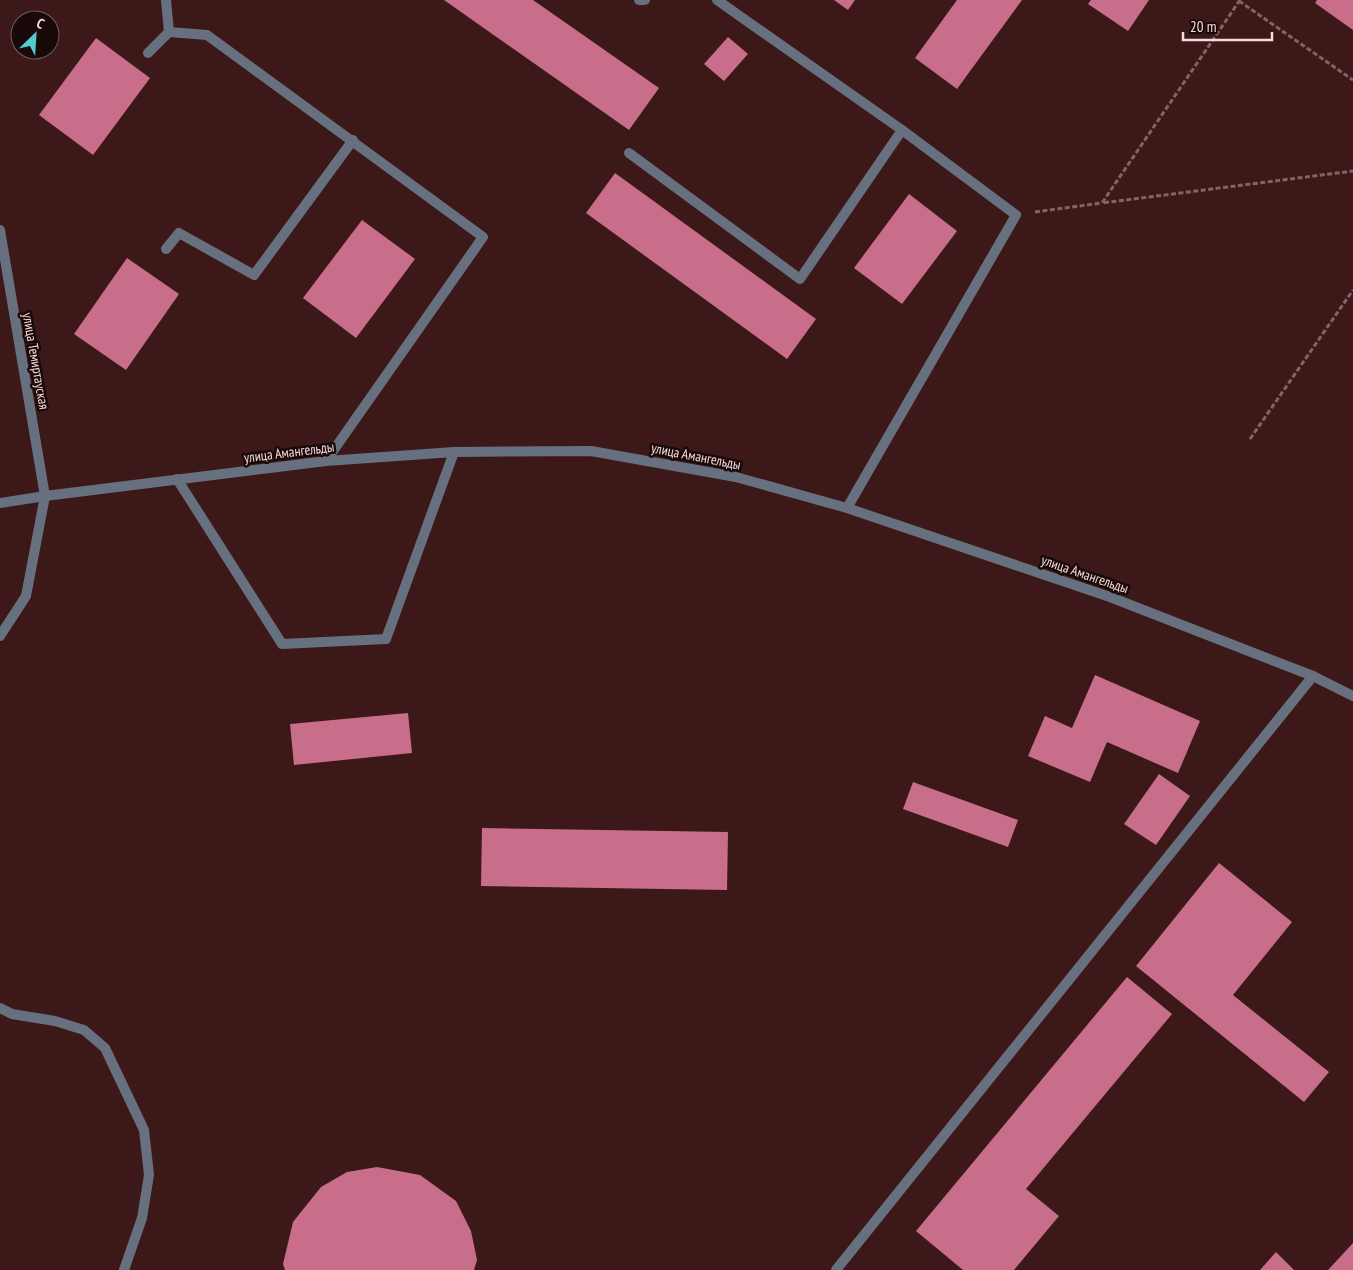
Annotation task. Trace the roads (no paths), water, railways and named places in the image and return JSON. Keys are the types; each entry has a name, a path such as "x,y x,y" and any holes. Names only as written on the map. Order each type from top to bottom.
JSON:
{"street":[{"path":"166,0 169,32"},
{"path":"639,0 645,0"},
{"path":"717,0 902,130 1016,215 847,508"},
{"path":"148,53 169,32 207,35 483,237 326,460"},
{"path":"628,153 800,279 902,130"},
{"path":"166,249 179,233 254,275 352,140"},
{"name":"улица Темиртауская","path":"0,230 45,496"},
{"name":"улица Амангельды","path":"0,503 326,460 454,452 591,451 736,477 847,508 1110,597 1313,676 1353,696"},
{"path":"177,480 282,644 386,638 454,452"},
{"path":"0,636 26,596 45,496"},
{"path":"836,1270 1313,676"},
{"path":"0,1008 12,1014 55,1021 84,1030 105,1048 144,1130 149,1175 142,1218 124,1270"}]}
